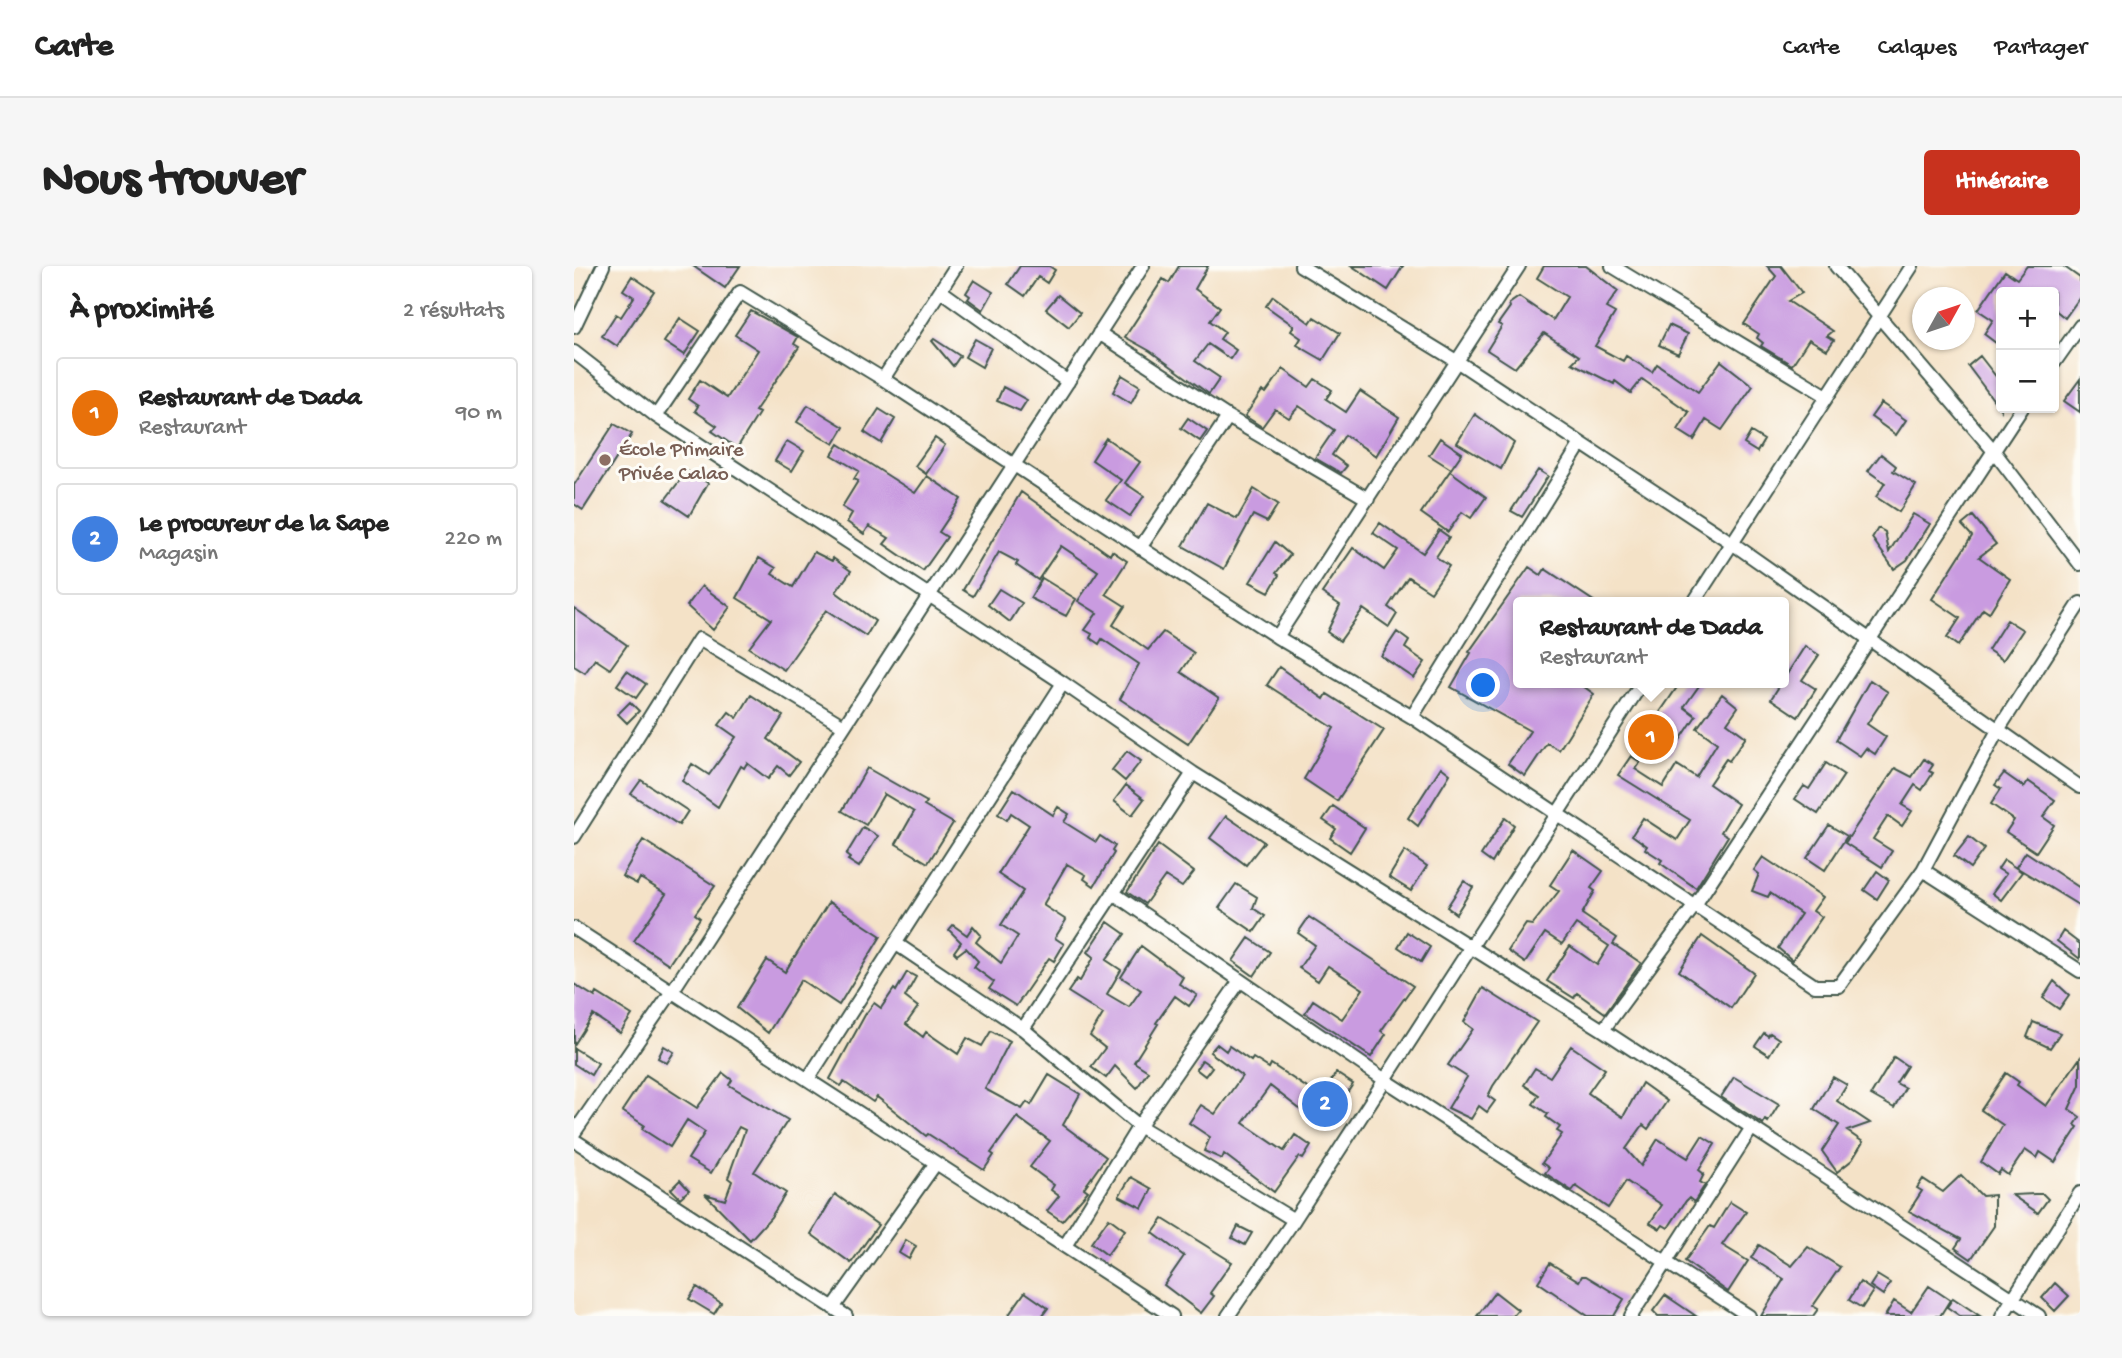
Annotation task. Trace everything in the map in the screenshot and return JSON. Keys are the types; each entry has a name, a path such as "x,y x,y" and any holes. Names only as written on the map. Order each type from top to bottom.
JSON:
{"street":[{"path":"574,327 603,266"},
{"path":"883,379 956,266"},
{"path":"574,1133 673,990 1143,266"},
{"path":"1301,266 1458,362 1732,543 2080,786"},
{"path":"1277,637 1519,266"},
{"path":"1612,266 1827,396"},
{"path":"1836,266 1993,450 2080,564"},
{"path":"1697,597 1912,266"},
{"path":"941,291 1068,382"},
{"path":"656,416 740,292 883,379 1277,637 1412,717 1815,986 1839,986 1923,870 1998,730 2080,603"},
{"path":"2059,356 2080,326"},
{"path":"1100,333 1228,417 1368,499"},
{"path":"574,352 656,416 1063,683 1193,773 1603,1030 2039,1316"},
{"path":"1603,1030 1695,905 1868,638 2019,413"},
{"path":"1140,548 1228,417"},
{"path":"1412,717 1580,445"},
{"path":"574,837 699,639 844,726"},
{"path":"808,1079 1063,683"},
{"path":"1228,1316 1294,1220 1639,688"},
{"path":"1023,1029 1193,773"},
{"path":"1923,870 2080,971"},
{"path":"1113,893 1385,1080 1666,1259 1749,1316"},
{"path":"574,928 1172,1316"},
{"path":"895,943 1023,1029 1139,1126 1294,1220"},
{"path":"1065,1246 1139,1126 1239,982"},
{"path":"1631,1316 1751,1129"},
{"path":"574,1140 846,1316"},
{"path":"833,1308 936,1163"},
{"path":"2002,1316 2080,1193"}],"building":[{"path":"693,266 740,266 725,288"},
{"path":"1020,266 1049,266 1055,270 1047,283 1038,277 1025,296 1008,284"},
{"path":"1179,266 1208,266 1195,289 1220,307 1210,321 1225,332 1220,339 1236,350 1230,359 1208,344 1195,361 1220,378 1209,394 1150,351 1125,337 1163,279 1169,283"},
{"path":"1352,266 1403,266 1388,290"},
{"path":"1544,266 1586,266 1618,291 1606,308 1615,313 1595,346 1623,361 1626,356 1652,372 1657,364 1698,392 1721,361 1753,386 1722,430 1706,420 1694,440 1678,430 1689,412 1642,379 1631,393 1615,381 1614,384 1572,363 1579,356 1544,333 1515,368 1487,350 1502,326 1498,324 1510,307 1509,304 1519,297 1553,320 1567,297 1537,278"},
{"path":"1767,266 1781,266 1802,293 1788,301 1833,331 1827,336 1834,340 1827,350 1809,339 1792,365 1761,346 1763,343 1757,338 1759,334 1744,324 1776,276"},
{"path":"2027,266 2063,266 2080,278 2080,297 2065,318 2059,313 2059,287 1996,287 1996,343 1984,334 1993,320 1978,310 2005,271 2017,279"},
{"path":"632,276 654,291 617,346 602,336 616,314 621,317 634,297 623,290"},
{"path":"974,280 993,292 983,310 968,299 970,296 966,293"},
{"path":"1058,295 1080,313 1069,327 1046,309"},
{"path":"1273,296 1310,323 1314,317 1340,333 1323,360 1297,345 1301,338 1291,331 1294,326 1266,306"},
{"path":"751,311 798,337 794,344 799,347 755,411 759,413 737,448 712,431 717,426 695,411 698,406 688,399 700,380 727,398 758,350 735,335"},
{"path":"680,318 700,331 684,355 664,342"},
{"path":"1669,325 1688,334 1678,354 1659,345"},
{"path":"934,339 960,356 953,366 932,341"},
{"path":"975,339 991,348 982,367 965,357"},
{"path":"1980,356 1996,377 1996,403 1968,366"},
{"path":"1283,369 1309,387 1315,379 1332,390 1326,399 1346,412 1360,391 1399,417 1376,456 1345,435 1332,455 1347,466 1341,473 1315,458 1334,430 1299,406 1289,418 1275,409 1262,427 1245,416 1262,391 1266,393"},
{"path":"1122,375 1140,386 1131,403 1113,392"},
{"path":"2080,379 2080,412 2064,401"},
{"path":"1003,387 1027,400 1020,411 997,401"},
{"path":"1881,403 1906,420 1896,435 1871,417"},
{"path":"808,405 844,427 834,444 797,422"},
{"path":"879,409 895,419 881,443 864,432"},
{"path":"1475,414 1514,443 1501,469 1457,443"},
{"path":"1188,418 1207,431 1200,441 1181,428"},
{"path":"614,424 632,434 583,510 574,504 574,485"},
{"path":"1751,432 1764,440 1757,452 1744,444"},
{"path":"935,438 945,445 926,474 915,466"},
{"path":"1106,438 1140,462 1125,483 1144,496 1130,516 1106,500 1121,480 1092,460"},
{"path":"1440,438 1462,453 1451,469 1429,455"},
{"path":"787,441 804,451 792,471 775,461"},
{"path":"839,444 915,493 927,476 961,499 939,532 947,537 923,571 884,544 889,538 869,526 864,534 847,522 852,513 842,507 858,481 854,479 859,471 832,455"},
{"path":"1881,454 1896,466 1893,471 1916,485 1899,512 1876,497 1885,483 1868,471"},
{"path":"1538,470 1548,476 1522,517 1511,511"},
{"path":"687,471 708,483 689,516 665,500"},
{"path":"1450,471 1486,497 1471,518 1462,512 1448,532 1421,513"},
{"path":"1254,489 1278,504 1267,522 1253,515 1224,569 1183,546 1207,503 1237,519"},
{"path":"1021,492 1110,555 1112,551 1127,561 1106,594 1125,606 1113,625 1148,650 1163,632 1194,653 1181,672 1219,698 1188,744 1120,699 1139,664 1102,639 1099,644 1090,638 1092,634 1085,630 1097,613 1078,601 1098,571 1061,546 1038,580 1016,565 1018,562 999,552 973,596 963,590"},
{"path":"1913,514 1930,524 1907,560 1894,569 1872,538 1878,528 1885,532 1889,552"},
{"path":"1973,516 1996,544 1979,557 2010,579 1989,613 1983,609 1958,646 1947,638 1960,618 1932,599 1972,536 1962,525"},
{"path":"1380,523 1423,553 1439,530 1449,537 1436,557 1449,566 1431,592 1408,577 1388,607 1397,614 1389,627 1363,609 1340,641 1327,632 1340,605 1322,593 1353,548 1384,570 1398,550 1373,533"},
{"path":"1275,542 1290,555 1276,573 1279,575 1269,592 1250,582"},
{"path":"814,552 832,561 833,558 851,571 836,592 875,621 866,636 826,610 784,670 749,648 771,619 737,598 759,558 776,568 772,574 793,587"},
{"path":"1529,567 1541,575 1545,569 1587,597 1513,597 1513,688 1586,688 1594,694 1559,750 1547,743 1525,776 1508,764 1530,731 1451,687 1471,653 1469,652"},
{"path":"1042,578 1076,599 1066,616 1030,598"},
{"path":"702,586 730,607 713,630 687,606"},
{"path":"999,589 1022,603 1010,622 988,605"},
{"path":"574,608 627,645 610,669 595,659 585,673 574,666"},
{"path":"2007,620 2023,630 2003,660 1988,650"},
{"path":"1397,632 1409,641 1405,648 1425,662 1414,678 1381,656"},
{"path":"1805,646 1819,655 1802,680 1816,689 1798,717 1771,699 1778,688 1789,688 1789,671"},
{"path":"1279,667 1324,699 1327,694 1384,730 1337,801 1304,779 1334,728 1267,685"},
{"path":"627,671 646,684 636,698 617,685"},
{"path":"1870,680 1888,692 1867,724 1886,737 1875,754 1866,748 1860,756 1836,740"},
{"path":"1677,688 1697,688 1684,707 1696,716 1670,755 1643,737"},
{"path":"1722,694 1738,707 1727,723 1746,737 1729,761 1726,759 1709,784 1738,804 1721,832 1728,836 1696,888 1660,863 1662,860 1645,849 1647,846 1632,835 1643,818 1677,840 1690,820 1618,775 1631,756 1640,762 1635,769 1663,787 1677,765 1696,777 1717,743 1697,728"},
{"path":"751,695 783,716 768,739 799,762 789,775 778,766 768,779 747,763 744,768 741,766 718,807 682,781 692,764 709,775 736,737 719,725 729,712 737,718"},
{"path":"630,702 639,711 627,723 618,714"},
{"path":"1127,751 1141,761 1125,781 1112,770"},
{"path":"1924,759 1933,765 1929,771 1933,773 1922,790 1915,785 1902,805 1912,811 1902,826 1888,816 1873,839 1892,851 1882,867 1845,843 1895,768 1912,777"},
{"path":"1826,763 1844,775 1818,814 1795,799 1804,786 1809,789"},
{"path":"1441,767 1450,774 1418,826 1408,818"},
{"path":"867,768 927,802 924,806 953,823 928,863 896,844 914,812 884,794 866,825 842,811"},
{"path":"2004,773 2024,787 2028,781 2055,800 2043,817 2054,825 2036,852 2006,832 2014,820 1991,804 2001,789 1995,785"},
{"path":"641,780 688,811 679,825 631,794"},
{"path":"1126,785 1144,799 1132,815 1114,801"},
{"path":"1014,789 1053,815 1058,807 1069,814 1064,822 1096,842 1100,836 1115,846 1112,851 1114,853 1094,886 1084,879 1086,875 1067,864 1043,905 1066,920 1055,938 1064,944 1054,961 1049,958 1016,1006 989,989 994,982 974,967 978,961 966,948 957,955 954,952 961,942 949,930 953,925 967,935 973,926 981,935 976,942 1001,963 1018,936 1001,925 1023,891 998,874 1029,825 1011,813 1007,820 998,814"},
{"path":"1333,806 1365,828 1350,852 1330,838 1336,829 1323,820"},
{"path":"1226,816 1264,842 1246,865 1210,838"},
{"path":"1505,818 1514,825 1492,863 1481,855"},
{"path":"1829,825 1847,836 1825,870 1807,858"},
{"path":"863,827 878,836 859,867 848,860 850,858 846,855"},
{"path":"1969,837 1984,849 1970,868 1954,856"},
{"path":"643,840 715,886 695,914 700,918 669,964 634,941 666,894 640,878 637,884 622,876"},
{"path":"1158,845 1194,872 1182,887 1165,876 1145,904 1127,892"},
{"path":"1573,850 1603,871 1591,888 1595,891 1582,914 1617,938 1613,944 1641,963 1605,1013 1577,993 1574,998 1547,981 1570,946 1597,965 1609,946 1576,924 1562,944 1545,933 1525,963 1508,951 1526,924 1532,925 1559,891 1550,885"},
{"path":"1405,851 1427,866 1411,891 1389,877"},
{"path":"2026,852 2080,888 2080,906 2016,867"},
{"path":"1763,857 1823,897 1813,911 1822,917 1792,960 1778,948 1801,914 1770,893 1768,897 1752,891 1759,874 1754,870"},
{"path":"2004,860 2022,872 2001,900 1992,893 2006,874 1998,869"},
{"path":"1877,871 1889,880 1877,899 1864,890"},
{"path":"1464,881 1473,887 1456,914 1447,907"},
{"path":"1236,884 1257,897 1253,908 1265,916 1254,932 1219,908"},
{"path":"829,902 881,936 839,1005 801,980 768,1033 737,1008 767,960 785,972"},
{"path":"1309,917 1413,986 1381,1031 1386,1034 1371,1057 1305,1013 1313,1000 1342,1019 1363,989 1328,966 1318,981 1299,968 1315,945 1298,933"},
{"path":"1108,922 1125,934 1106,960 1121,970 1107,994 1129,1007 1141,990 1121,977 1141,946 1183,977 1179,984 1197,995 1189,1006 1175,996 1156,1023 1158,1024 1134,1062 1148,1071 1137,1088 1115,1066 1106,1078 1091,1067 1105,1048 1090,1036 1103,1014 1068,992 1077,979 1080,981 1094,957 1088,952"},
{"path":"2063,931 2080,944 2080,959 2057,941"},
{"path":"1407,932 1430,947 1421,962 1398,947"},
{"path":"1702,936 1754,973 1731,1008 1679,971"},
{"path":"1249,938 1270,952 1254,976 1233,961"},
{"path":"907,972 916,977 905,997 918,1007 906,1024 923,1037 926,1032 958,1054 967,1038 982,1046 991,1031 1010,1041 985,1089 1022,1109 1027,1102 1031,1105 1049,1075 1080,1094 1063,1125 1106,1157 1084,1188 1088,1191 1062,1221 1047,1211 1059,1196 1051,1190 1054,1185 1030,1167 1050,1141 1017,1117 991,1153 994,1155 984,1170 928,1134 926,1136 877,1097 873,1102 844,1082 841,1086 830,1079 865,1015 874,1003 881,1008 894,989 896,991"},
{"path":"2054,981 2069,995 2059,1009 2043,998"},
{"path":"574,984 595,997 597,993 632,1015 620,1033 593,1015 574,1045"},
{"path":"1483,988 1537,1022 1493,1086 1488,1096 1495,1101 1487,1112 1479,1106 1471,1119 1448,1108 1467,1077 1448,1065 1473,1029 1464,1022"},
{"path":"2033,1022 2060,1033 2050,1048 2027,1037"},
{"path":"1764,1033 1768,1036 1770,1033 1779,1039 1769,1055 1755,1046"},
{"path":"1217,1044 1226,1051 1229,1046 1251,1061 1253,1058 1269,1068 1271,1064 1321,1097 1336,1073 1353,1084 1324,1128 1270,1086 1243,1123 1284,1151 1295,1135 1311,1146 1303,1159 1299,1157 1274,1192 1224,1154 1222,1159 1204,1151 1210,1137 1189,1123 1201,1105 1215,1114 1242,1076 1210,1052"},
{"path":"664,1046 674,1052 667,1063 658,1058"},
{"path":"1571,1046 1605,1069 1588,1093 1623,1117 1642,1083 1667,1101 1648,1129 1643,1125 1626,1149 1641,1166 1658,1139 1688,1158 1702,1136 1715,1144 1699,1170 1704,1174 1700,1182 1705,1185 1694,1202 1689,1198 1686,1201 1668,1228 1663,1225 1660,1229 1650,1223 1662,1205 1626,1181 1608,1208 1576,1186 1572,1191 1545,1173 1549,1168 1542,1163 1562,1134 1557,1131 1560,1127 1546,1117 1548,1114 1533,1104 1539,1095 1524,1085 1535,1068 1550,1077"},
{"path":"574,1048 598,1063 591,1075 574,1064"},
{"path":"1894,1057 1907,1066 1896,1083 1905,1088 1894,1108 1871,1095"},
{"path":"2080,1058 2080,1085 2069,1109 2080,1117 2075,1125 2078,1127 2055,1162 2040,1152 2037,1158 2025,1150 2008,1175 2001,1170 1998,1174 1981,1162 2003,1125 1981,1110 2006,1073 2019,1082 2017,1085 2046,1106"},
{"path":"1202,1060 1212,1067 1205,1076 1196,1069"},
{"path":"723,1073 732,1080 729,1085 788,1120 754,1172 786,1193 771,1217 750,1240 705,1194 725,1200 732,1181 728,1178 745,1130 739,1127 711,1173 688,1159 705,1132 687,1120 670,1147 642,1129 644,1125 622,1111 646,1075 697,1108"},
{"path":"1734,1077 1779,1104 1768,1122 1765,1120 1763,1124 1721,1097"},
{"path":"1833,1077 1847,1085 1837,1101 1870,1123 1847,1131 1863,1142 1852,1160 1837,1172 1822,1151 1839,1125 1814,1109"},
{"path":"1961,1175 1982,1196 1994,1195 1994,1226 1971,1259 1955,1248 1961,1239 1909,1211 1922,1191 1917,1188 1923,1179 1943,1192"},
{"path":"1131,1177 1152,1189 1142,1208 1119,1196"},
{"path":"680,1180 689,1190 680,1198 671,1189"},
{"path":"835,1194 878,1225 851,1263 811,1234"},
{"path":"2043,1194 2048,1199 2038,1213 2012,1195"},
{"path":"1730,1202 1746,1212 1722,1245 1748,1261 1728,1292 1685,1261 1710,1226 1714,1228"},
{"path":"1109,1218 1125,1230 1107,1255 1091,1243"},
{"path":"1163,1219 1232,1262 1210,1293 1214,1296 1201,1313 1164,1285 1184,1256 1153,1233"},
{"path":"1238,1226 1252,1233 1245,1245 1232,1238"},
{"path":"906,1240 916,1246 909,1259 899,1253"},
{"path":"1759,1245 1792,1266 1808,1247 1840,1267 1813,1306 1818,1309 1813,1316 1761,1316 1784,1279 1751,1258"},
{"path":"1550,1263 1579,1281 1582,1276 1586,1276 1624,1299 1614,1316 1588,1316 1538,1282"},
{"path":"1877,1275 1890,1283 1883,1295 1870,1286"},
{"path":"1860,1282 1873,1291 1862,1308 1849,1300"},
{"path":"2055,1283 2069,1296 2055,1311 2042,1298"},
{"path":"1929,1286 1950,1300 1940,1316 1885,1316 1894,1301 1911,1312"},
{"path":"697,1287 721,1303 714,1314 689,1299"},
{"path":"1025,1292 1048,1308 1042,1316 1008,1316"},
{"path":"1495,1292 1518,1310 1513,1316 1477,1316"},
{"path":"1665,1295 1696,1316 1658,1316 1653,1311"},
{"path":"1953,1298 1980,1316 1960,1316 1947,1307"}],"place":[{"name":"École Primaire Privée Calao","path":"605,460"},
{"name":"Restaurant de Dada","path":"1651,737"},
{"name":"Le procureur de la Sape","path":"1325,1104"}]}
